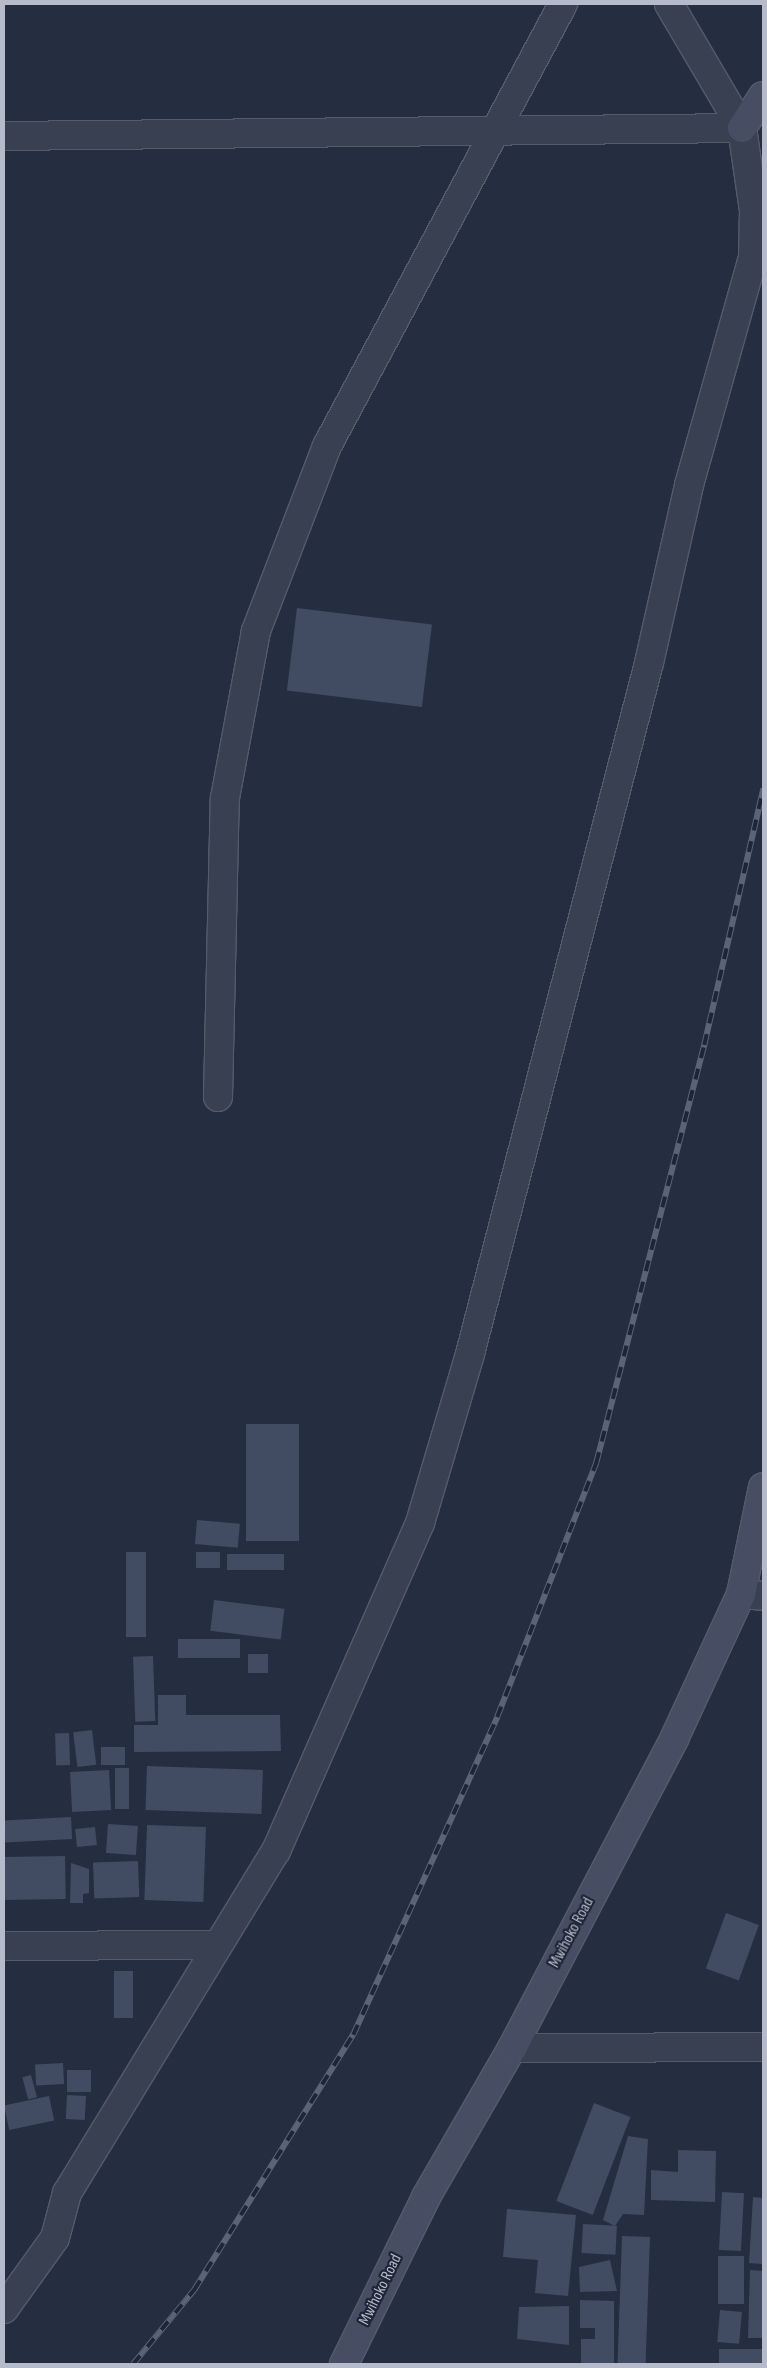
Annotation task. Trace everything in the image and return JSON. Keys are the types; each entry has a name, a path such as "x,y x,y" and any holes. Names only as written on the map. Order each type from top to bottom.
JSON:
{"street":[{"path":"218,1097 225,798 256,632 327,446 401,302 499,131 563,4"},
{"path":"4,2309 55,2238 67,2193 276,1851 420,1522 470,1354 649,663 689,485 753,258 754,211 742,128 670,4"},
{"path":"742,128 763,96"},
{"path":"4,136 742,128"},
{"name":"Mwihoko Road","path":"344,2364 426,2197 512,2048 674,1739 752,1595 763,1487"},
{"path":"4,1946 218,1945"},
{"path":"512,2048 763,2047"}],"building":[{"path":"297,608 432,625 422,707 287,690"},
{"path":"246,1424 299,1424 299,1541 246,1541"},
{"path":"197,1520 240,1524 238,1548 195,1544"},
{"path":"126,1552 146,1552 146,1637 126,1637"},
{"path":"196,1552 220,1552 220,1568 196,1568"},
{"path":"227,1554 284,1554 284,1570 227,1570"},
{"path":"214,1600 284,1609 281,1639 210,1631"},
{"path":"178,1639 240,1639 240,1658 178,1658"},
{"path":"248,1654 268,1654 268,1673 248,1673"},
{"path":"153,1656 155,1721 135,1722 133,1657"},
{"path":"158,1695 186,1695 186,1715 280,1715 281,1751 134,1752 134,1725 158,1725"},
{"path":"92,1730 96,1765 77,1767 73,1732"},
{"path":"55,1733 69,1733 70,1765 56,1765"},
{"path":"101,1747 125,1747 125,1765 101,1765"},
{"path":"147,1766 263,1770 261,1814 145,1810"},
{"path":"115,1768 129,1768 129,1809 115,1809"},
{"path":"109,1770 111,1810 72,1812 70,1772"},
{"path":"71,1817 72,1839 5,1842 4,1821"},
{"path":"108,1824 138,1826 136,1855 106,1853"},
{"path":"147,1825 206,1827 203,1902 144,1900"},
{"path":"95,1827 97,1845 77,1847 75,1829"},
{"path":"65,1856 66,1899 5,1900 4,1857"},
{"path":"138,1861 139,1897 94,1899 93,1863"},
{"path":"71,1863 89,1869 89,1893 83,1894 83,1903 70,1903"},
{"path":"726,1913 759,1925 739,1980 706,1968"},
{"path":"114,1971 133,1971 133,2018 114,2018"},
{"path":"63,2063 64,2084 36,2085 35,2064"},
{"path":"67,2070 91,2070 91,2092 67,2092"},
{"path":"31,2075 37,2097 28,2100 22,2077"},
{"path":"67,2095 86,2096 85,2120 66,2119"},
{"path":"49,2096 54,2120 9,2130 4,2106"},
{"path":"594,2103 630,2117 593,2215 556,2201"},
{"path":"628,2136 648,2139 644,2215 623,2214 615,2226 603,2220"},
{"path":"678,2150 716,2151 715,2202 651,2200 651,2170 678,2172"},
{"path":"722,2192 744,2193 741,2251 719,2250"},
{"path":"753,2197 763,2198 763,2264 749,2263"},
{"path":"507,2209 576,2215 568,2296 535,2293 538,2260 503,2257"},
{"path":"583,2224 617,2226 615,2255 581,2253"},
{"path":"622,2236 650,2237 646,2364 618,2364"},
{"path":"718,2256 744,2256 744,2304 718,2304"},
{"path":"610,2260 617,2291 580,2292 579,2267"},
{"path":"750,2270 763,2271 763,2338 748,2338"},
{"path":"580,2300 614,2301 614,2364 581,2364 581,2339 595,2339 595,2328 580,2328"},
{"path":"569,2306 569,2345 517,2339 519,2307"},
{"path":"720,2310 742,2312 739,2344 717,2342"},
{"path":"719,2349 763,2349 763,2364 719,2364"}],"railway":[{"path":"133,2364 194,2290 353,2035 497,1717 596,1463 704,1045 763,789"}]}
